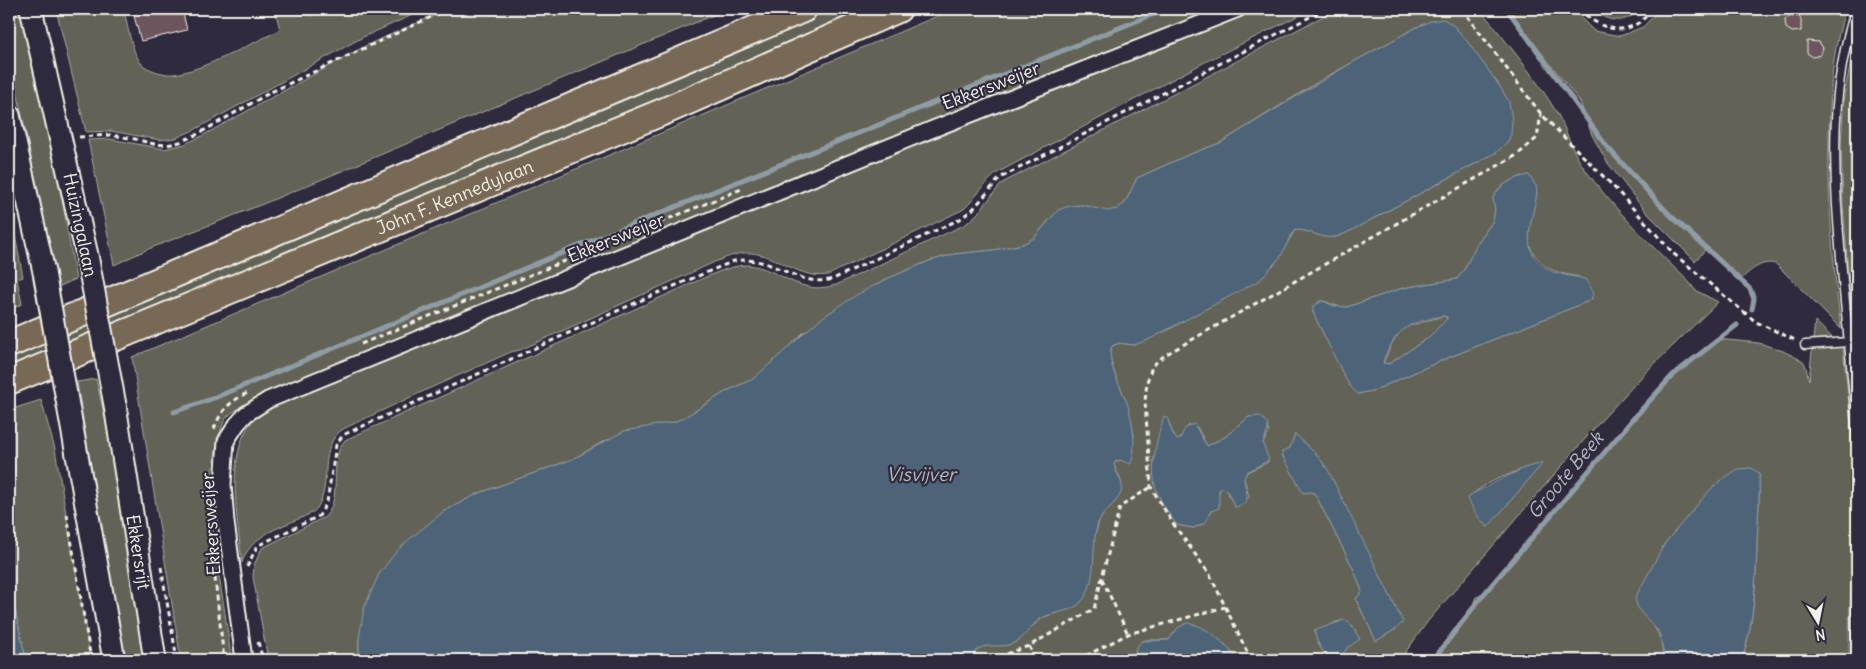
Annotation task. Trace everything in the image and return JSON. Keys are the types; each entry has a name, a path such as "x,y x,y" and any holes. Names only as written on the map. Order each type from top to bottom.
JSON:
{"highway":[{"path":"730,40 792,9"},
{"name":"John F. Kennedylaan","path":"9,344 804,9"},
{"name":"John F. Kennedylaan","path":"9,380 666,111 898,9"}],"main road":[{"name":"Huizingalaan","path":"32,9 87,254 121,443"},
{"path":"9,115 44,272 114,660"},
{"name":"Ekkersrijt","path":"121,443 155,660"}],"street":[{"name":"Ekkersweijer","path":"244,660 226,522 223,484 226,441 246,414 277,397 896,144 1238,9"}],"lane":[{"path":"1856,9 1849,29 1837,87 1834,146 1836,205 1857,439"},
{"path":"1805,344 1849,342"},
{"path":"1856,660 1857,609"}],"path":[{"path":"79,137 111,135 167,145 180,142 198,134 271,92 448,9"},
{"path":"249,577 247,567 257,546 319,516 324,509 328,502 336,446 343,435 655,294 734,261 746,259 763,261 810,282 822,282 832,279 960,219 973,209 1000,178 1325,9"},
{"path":"1462,9 1541,114 1612,185 1674,254 1756,322 1805,344"},
{"path":"1579,9 1598,24 1619,30 1639,22 1652,9"},
{"path":"1251,660 1210,575 1172,522 1151,487 1145,402 1147,382 1152,366 1165,355 1517,155 1538,138 1541,114"},
{"path":"990,660 1029,646 1094,609 1120,507 1151,487"},
{"path":"66,507 91,660"},
{"path":"1102,579 1128,634"},
{"path":"1078,660 1128,634 1225,607"},
{"path":"257,636 263,660"},
{"path":"1029,646 1036,660"}],"green space":[{"path":"9,9 22,9 42,86 76,279 58,287 9,53"},
{"path":"56,9 124,9 131,39 140,62 151,70 174,74 186,72 213,62 280,30 275,9 309,9 311,16 327,9 426,9 363,37 196,129 176,138 160,140 111,131 86,132"},
{"path":"449,9 728,9 263,204 146,250 114,265 88,140 110,139 164,149 185,144 367,45"},
{"path":"828,9 866,9 645,106 9,370 9,356"},
{"path":"954,9 1218,9 786,180 365,352 244,405 228,416 224,422 220,431 213,467 213,522 231,660 181,660 132,357"},
{"path":"1258,9 1312,9 1205,62 997,173 964,209 828,275 808,274 770,258 751,253 729,256 520,350 511,352 428,389 343,429 330,446 322,499 316,510 266,534 251,546 242,563 236,502 237,458 242,439 252,422 266,410 487,317 924,143 1208,26"},
{"path":"1337,9 1480,9 1548,99 1560,119 1578,159 1594,181 1633,227 1695,290 1718,302 1647,371 1598,424 1428,621 1400,660 1339,660 1356,631 1350,625 1339,621 1330,626 1318,643 1325,655 1314,660 1238,660 1225,644 1178,628 1169,640 1145,640 1136,648 1134,660 972,660 974,651 978,648 1031,627 1044,617 1075,607 1099,521 1117,498 1121,488 1121,480 1114,464 1120,460 1134,436 1127,405 1111,359 1110,352 1112,346 1119,343 1134,345 1170,329 1274,265 1295,230 1330,237 1343,234 1497,152 1508,141 1499,85 1454,26 1440,21 1431,22 1417,27 1326,77 1220,143 1137,178 1125,203 1117,209 1107,212 1082,205 1048,221 1034,238 1023,244 994,250 955,254 929,261 889,278 803,333 753,379 727,391 685,417 674,422 604,441 573,459 477,494 443,512 359,639 359,660 268,660 253,577 254,565 262,548 325,517 331,509 334,499 337,458 345,440 725,269 747,265 755,266 809,287 819,288 836,285 966,224 977,214 1002,183","holes":["1522,176 1537,192 1528,232 1530,247 1537,258 1547,267 1579,277 1591,300 1440,361 1375,390 1358,394 1350,386 1313,312 1319,301 1347,307 1403,288 1457,279 1464,270 1478,242 1493,221 1495,210 1493,198 1503,185","1249,417 1269,431 1263,444 1268,462 1247,472 1244,478 1249,497 1235,507 1227,491 1222,488 1219,490 1218,502 1205,523 1193,528 1177,525 1169,513 1153,461 1167,418 1177,441 1189,425 1197,427 1207,446 1225,437","1295,434 1396,629 1376,640 1356,600 1362,591 1354,570 1315,494 1311,492 1283,457 1282,452 1290,448","1524,468 1488,527 1484,524 1469,499 1479,489"]},
{"path":"1507,9 1572,9 1594,31 1620,36 1643,27 1660,9 1846,9 1834,59 1829,137 1831,220 1841,329 1776,264 1766,263 1761,265 1741,279 1708,247 1695,261 1646,212 1607,162 1592,135 1580,102"},
{"path":"1592,9 1640,9 1628,18 1616,20 1604,17"},
{"path":"1857,33 1857,365 1843,204 1841,146 1844,95"},
{"path":"9,204 23,277 17,279 22,304 9,310"},
{"path":"1443,316 1447,317 1447,319 1428,338 1389,364 1383,363 1394,339 1405,327"},
{"path":"1815,321 1843,348 1849,402 1854,474 1854,513 1849,660 1742,660 1752,617 1755,587 1759,473 1720,481 1665,543 1654,564 1650,621 1660,639 1663,660 1430,660 1471,609 1476,597 1483,595 1632,420 1673,375 1717,339 1759,343 1783,351 1803,361 1809,380"},
{"path":"96,379 112,448 146,660 122,660 77,382"},
{"path":"41,400 55,449 91,660 26,660 9,582 9,410"}],"water":[{"name":"Visvijver","path":"1444,19 1454,26 1467,41 1509,102 1512,120 1511,134 1508,141 1497,152 1337,237 1330,238 1295,230 1281,256 1260,280 1148,340 1134,345 1119,343 1112,346 1111,360 1115,376 1128,406 1133,427 1134,447 1130,464 1120,460 1114,464 1121,483 1121,494 1100,518 1098,523 1091,583 1079,605 1040,619 1016,642 1009,645 989,646 978,649 972,660 359,660 359,639 364,608 379,574 397,551 443,512 477,494 573,459 624,431 674,422 685,417 727,391 753,379 820,319 858,294 889,278 929,261 955,254 994,250 1023,244 1034,238 1058,210 1069,206 1082,205 1107,211 1117,209 1125,203 1137,178 1220,143 1348,65 1417,27 1431,21"},
{"path":"1529,175 1536,186 1537,192 1529,236 1530,247 1534,256 1541,265 1553,272 1587,280 1593,294 1591,300 1440,361 1375,390 1358,394 1344,376 1313,312 1313,306 1323,301 1334,306 1347,307 1403,288 1457,279 1464,270 1478,242 1493,221 1495,210 1493,198 1496,193 1508,182","holes":["1447,317 1428,338 1389,364 1383,363 1395,338 1406,328 1427,319"]},
{"path":"1164,416 1167,418 1177,440 1181,438 1185,429 1194,424 1207,446 1225,437 1249,417 1259,416 1264,419 1268,428 1263,444 1269,460 1247,472 1244,478 1247,496 1245,503 1235,507 1227,491 1222,488 1219,490 1219,508 1211,511 1205,523 1193,528 1177,525 1159,496 1154,477 1155,450"},
{"path":"1295,434 1317,455 1328,470 1403,622 1396,629 1376,641 1356,599 1362,591 1354,570 1315,494 1311,492 1303,493 1283,456 1282,452 1290,448"},
{"path":"1543,463 1488,527 1476,514 1468,498 1472,494 1524,468"},
{"path":"1751,468 1759,473 1756,572 1752,617 1742,660 1663,660 1659,632 1638,609 1635,598 1665,543 1709,491 1738,469"},
{"path":"9,582 26,660 9,660"},
{"path":"1344,620 1349,622 1360,639 1347,648 1339,660 1314,660 1325,655 1314,631"},
{"path":"1187,623 1209,632 1222,642 1238,660 1134,660 1136,648 1142,641 1169,640 1178,628"}],"building":[{"path":"132,9 182,9 187,30 141,41"},
{"path":"1791,15 1798,16 1801,19 1801,31 1792,32 1786,28 1785,20"},
{"path":"1807,41 1819,42 1823,48 1820,55 1813,57 1807,53"}],"waterway":[{"path":"174,412 214,398 591,241 1166,9"},
{"name":"Groote Beek","path":"1507,9 1607,147 1667,212 1750,289 1754,299 1752,309"},
{"name":"Groote Beek","path":"1433,660 1483,595 1632,420 1673,375 1737,325"}]}
